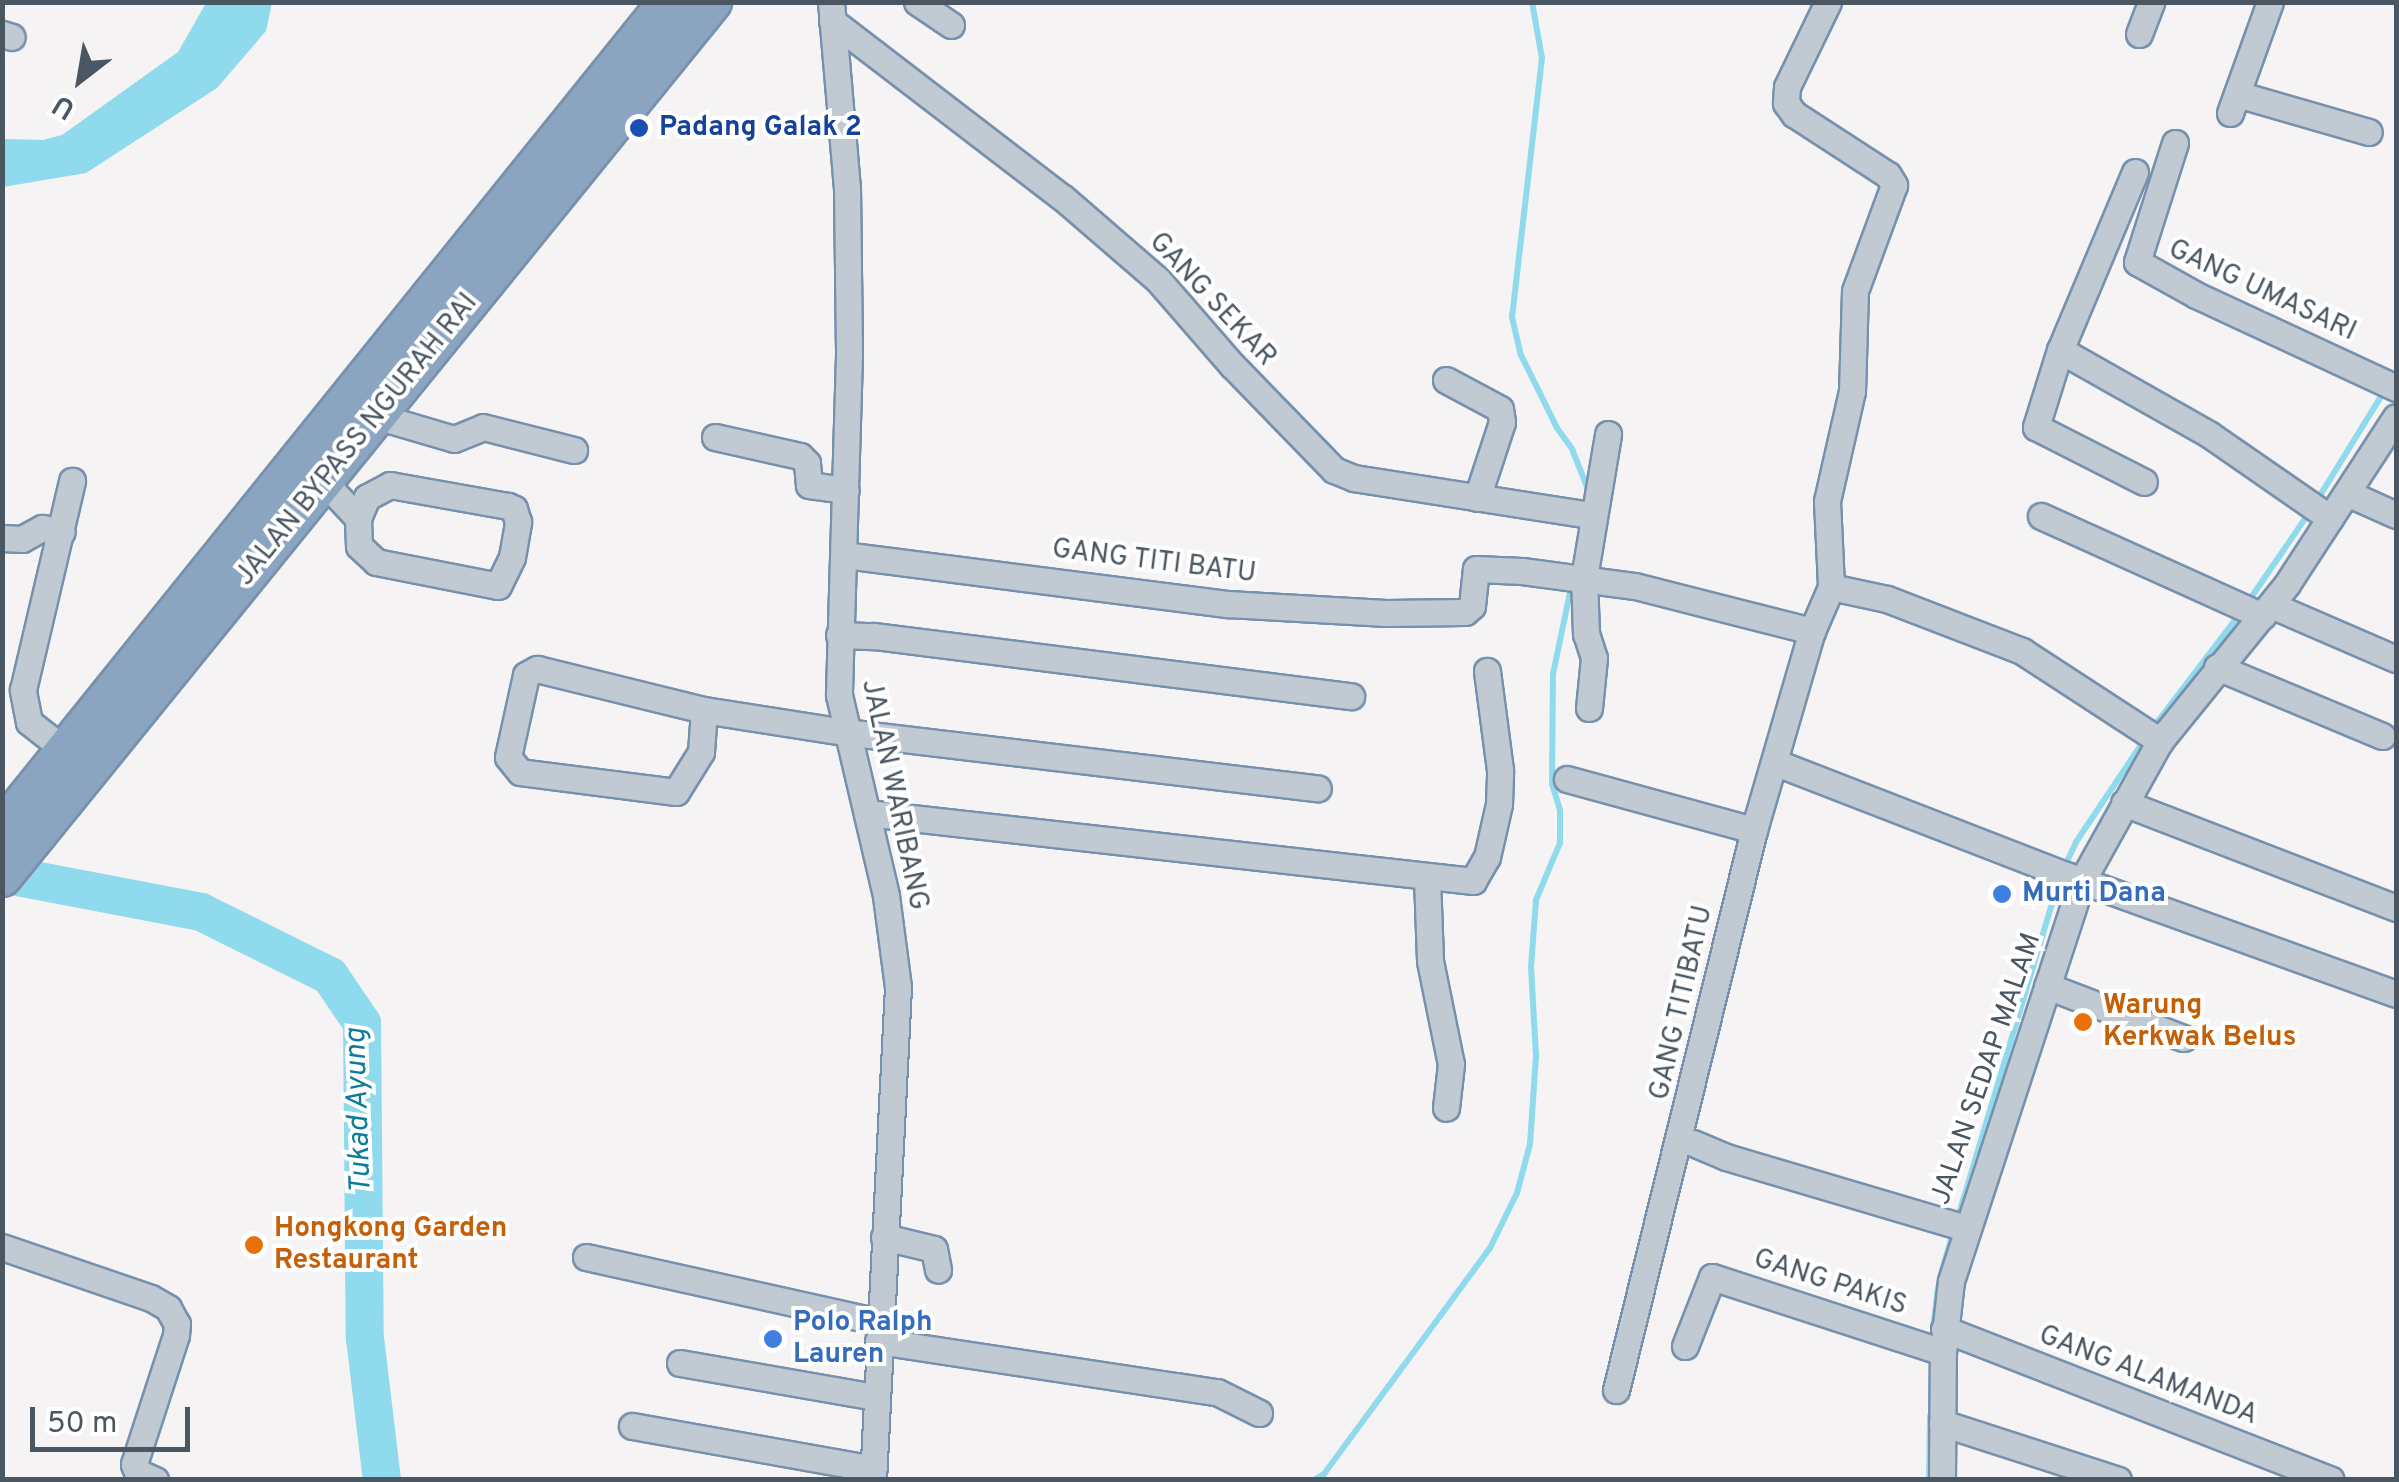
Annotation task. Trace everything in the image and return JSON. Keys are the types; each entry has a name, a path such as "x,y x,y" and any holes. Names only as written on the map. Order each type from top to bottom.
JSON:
{"highway":[{"name":"JALAN BYPASS NGURAH RAI","path":"2,877 48,796 66,751 668,2"},
{"name":"JALAN BYPASS NGURAH RAI","path":"2,829 48,796 324,482 712,2"}],"street":[{"path":"1828,2 1787,88 1786,104 1794,114 1888,175 1894,185 1856,291 1852,391 1828,500 1831,588 1887,599 2022,651 2151,735"},
{"path":"2139,34 2151,2"},
{"path":"2270,2 2233,104 2368,132"},
{"path":"925,5 951,24"},
{"name":"JALAN WARIBANG","path":"832,12 847,187 846,490 839,636 845,732 894,941 898,987 873,1474"},
{"name":"GANG SEKAR","path":"832,12 1063,198 1158,280 1232,365 1334,470 1354,478 1586,515"},
{"name":"GANG UMASARI","path":"2175,144 2136,260 2142,267 2389,385"},
{"path":"2134,172 2060,350 2036,427 2144,482"},
{"path":"2060,350 2210,436 2317,509"},
{"path":"1446,380 1500,409 1502,422 1477,498"},
{"path":"376,416 454,439 483,427 574,450"},
{"name":"JALAN SEDAP MALAM","path":"1942,1480 1938,1345 1959,1226 2047,986 2067,875 2124,803 2151,735 2216,667 2317,509 2347,493 2387,450 2396,416"},
{"path":"1588,708 1594,658 1576,578 1586,515 1608,434"},
{"path":"715,438 800,456 807,463 809,485 846,490"},
{"path":"66,751 29,722 13,685 62,532 72,482"},
{"path":"324,482 358,518 359,546 376,562 498,586 512,557 518,522 508,506 390,485 367,497 358,518"},
{"path":"2347,493 2396,515"},
{"path":"2041,516 2256,609 2396,659"},
{"path":"2,538 14,541 42,528 62,532"},
{"name":"GANG TITI BATU","path":"844,555 1228,604 1459,613 1472,606 1472,574 1477,568 1576,578"},
{"path":"1576,578 1651,590 1812,632"},
{"name":"GANG TITIBATU","path":"1616,1390 1754,830 1812,632 1831,588"},
{"path":"839,636 874,636 1351,696"},
{"path":"2216,667 2382,736"},
{"path":"704,710 701,752 676,792 520,772 508,757 507,747 530,670 704,710 845,732 1318,788"},
{"path":"867,813 1427,878 1476,879 1498,826 1500,770 1487,671"},
{"path":"1787,767 2067,875 2396,994"},
{"path":"1566,779 1754,830"},
{"path":"2124,803 2396,908"},
{"path":"1427,878 1430,961 1451,1064 1446,1108"},
{"path":"2047,986 2183,1038"},
{"path":"1693,1143 1726,1157 1959,1226"},
{"path":"884,1237 934,1249 938,1270"},
{"path":"2,1246 151,1298 168,1308 177,1324 176,1335 134,1464 137,1472 155,1480"},
{"path":"586,1256 879,1332 1217,1392 1259,1413"},
{"name":"GANG PAKIS","path":"1684,1346 1712,1277 1938,1345"},
{"name":"GANG ALAMANDA","path":"1938,1345 2330,1480"},
{"path":"680,1363 875,1397"},
{"path":"1942,1423 2118,1480"},
{"path":"632,1426 873,1474"}],"water":[{"path":"206,3 272,3 266,31 217,88 86,173 3,187 3,139 43,140 62,135 178,52"}],"waterway":[{"path":"1532,2 1542,58 1512,317 1521,355 1557,428 1572,449 1587,487"},
{"path":"2316,502 2385,390"},
{"path":"2248,602 2309,513"},
{"path":"1314,1480 1324,1474 1490,1248 1517,1193 1530,1144 1536,1056 1531,967 1536,900 1560,843 1560,810 1552,784 1553,674 1572,583"},
{"path":"2152,729 2241,612"},
{"path":"2064,868 2076,842 2145,739"},
{"name":"Tukad Ayung","path":"2,874 201,912 330,976 362,1023 365,1338 382,1480"},
{"path":"1958,1217 2059,880"},
{"path":"1941,1274 1954,1229"},
{"path":"1933,1329 1938,1287"},
{"path":"1929,1480 1930,1416"}],"place":[{"name":"Padang Galak 2","path":"639,128"},
{"name":"Murti Dana","path":"2002,894"},
{"name":"Warung Kerkwak Belus","path":"2083,1022"},
{"name":"Hongkong Garden Restaurant","path":"254,1245"},
{"name":"Polo Ralph Lauren","path":"773,1339"}]}
